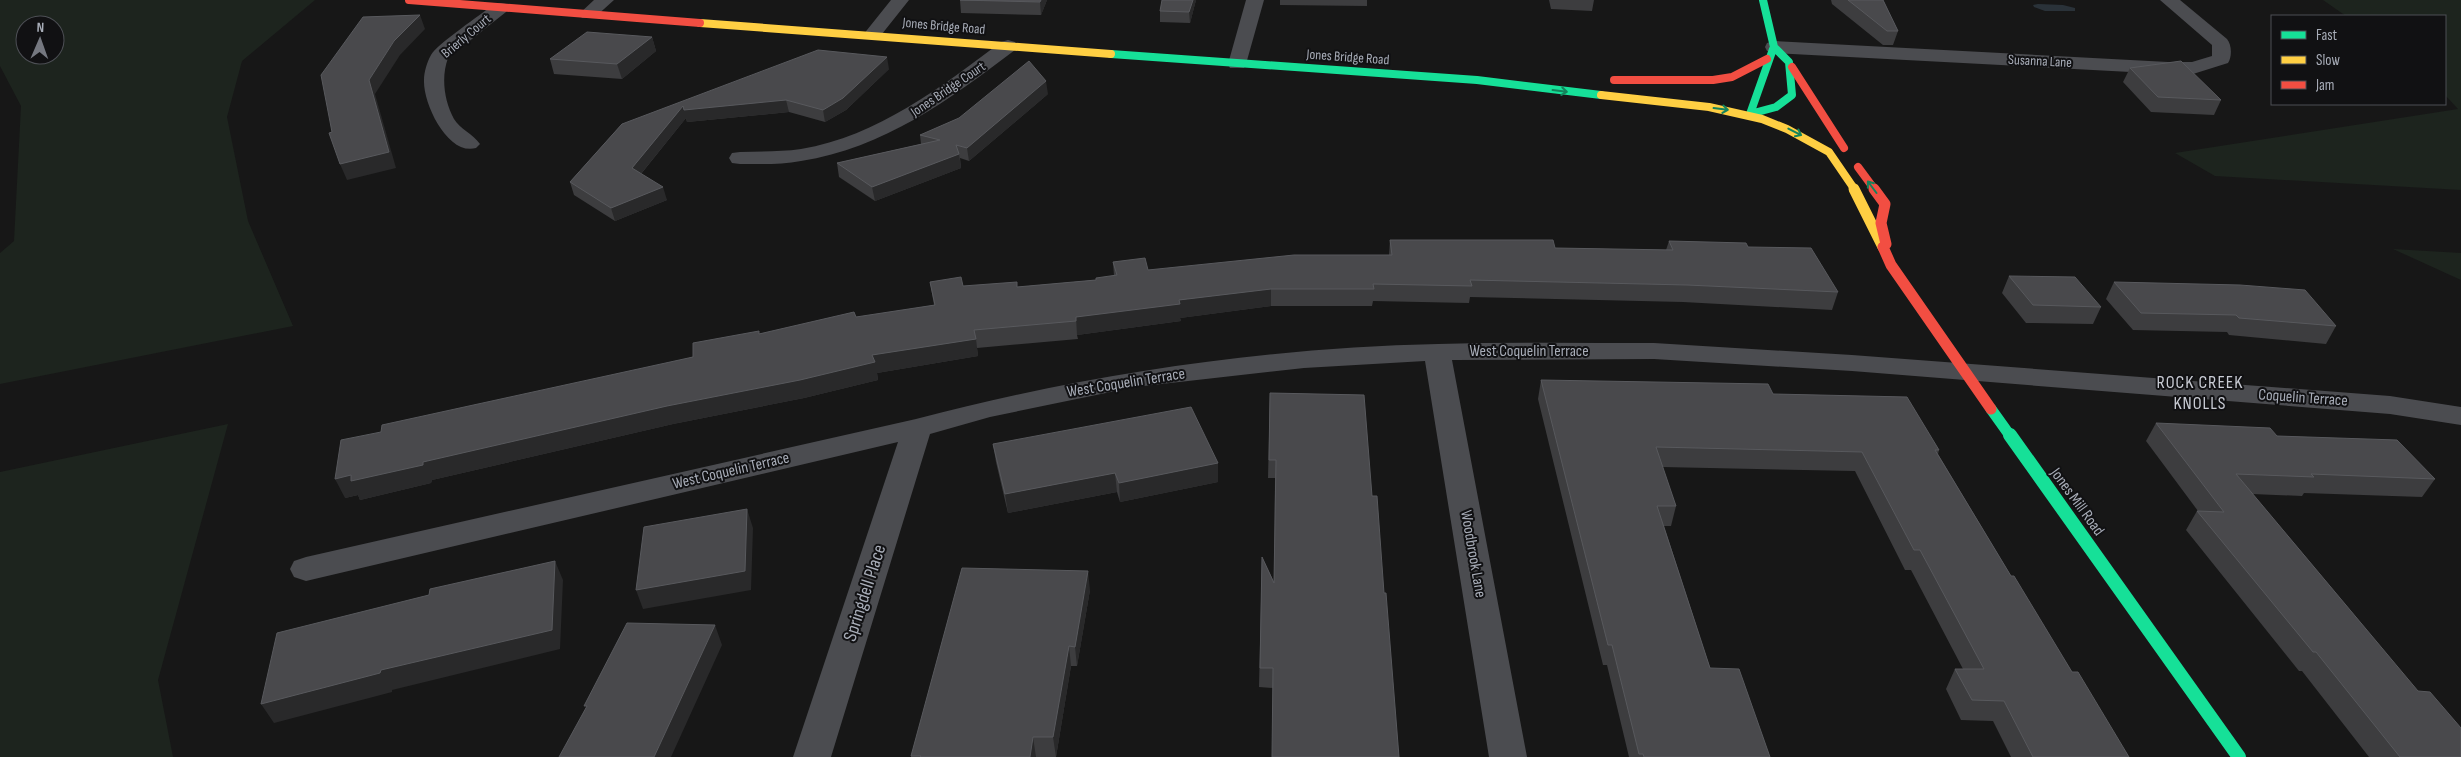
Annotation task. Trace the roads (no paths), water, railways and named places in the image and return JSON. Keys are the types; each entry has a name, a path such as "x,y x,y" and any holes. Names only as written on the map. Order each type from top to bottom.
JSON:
{"main road":[{"name":"Jones Bridge Road","path":"409,0 1237,64 1477,80 1750,114"},
{"path":"1763,0 1770,53 1770,106"},
{"path":"1770,53 1789,62 1844,148"},
{"path":"1720,92 1609,80 1713,80 1732,77 1770,53"},
{"path":"1750,114 1792,95 1789,62"},
{"name":"Jones Bridge Road","path":"1477,80 1569,79"},
{"path":"1741,98 1770,106"},
{"path":"1750,114 1770,106"},
{"name":"Jones Mill Road","path":"1750,114 1772,121 1799,134 1830,153 1861,202 1891,265 1965,373 2239,757"},
{"name":"Jones Mill Road","path":"1818,129 1844,148 1885,204 1881,222 1891,265"}],"street":[{"path":"588,14 605,0"},
{"path":"872,35 900,0"},
{"path":"1237,64 1255,0"},
{"name":"Susanna Lane","path":"1770,53 2168,68 2193,68 2221,59 2220,43 2169,0"},
{"name":"Brierly Court","path":"469,144 446,122 433,82 435,67 440,54 500,8"},
{"name":"Jones Bridge Court","path":"740,158 800,156 833,148 880,131 933,102 1008,46"},
{"name":"West Coquelin Terrace","path":"306,569 916,428 987,409 1135,379 1304,360 1437,352 1654,351 1852,363 1965,373"},
{"name":"Woodbrook Lane","path":"1437,352 1508,757"},
{"name":"Coquelin Terrace","path":"1965,373 2390,405 2461,416"},
{"name":"Springdell Place","path":"812,757 916,428"}],"district":[{"name":"ROCK CREEK KNOLLS","path":"2200,392"}]}
